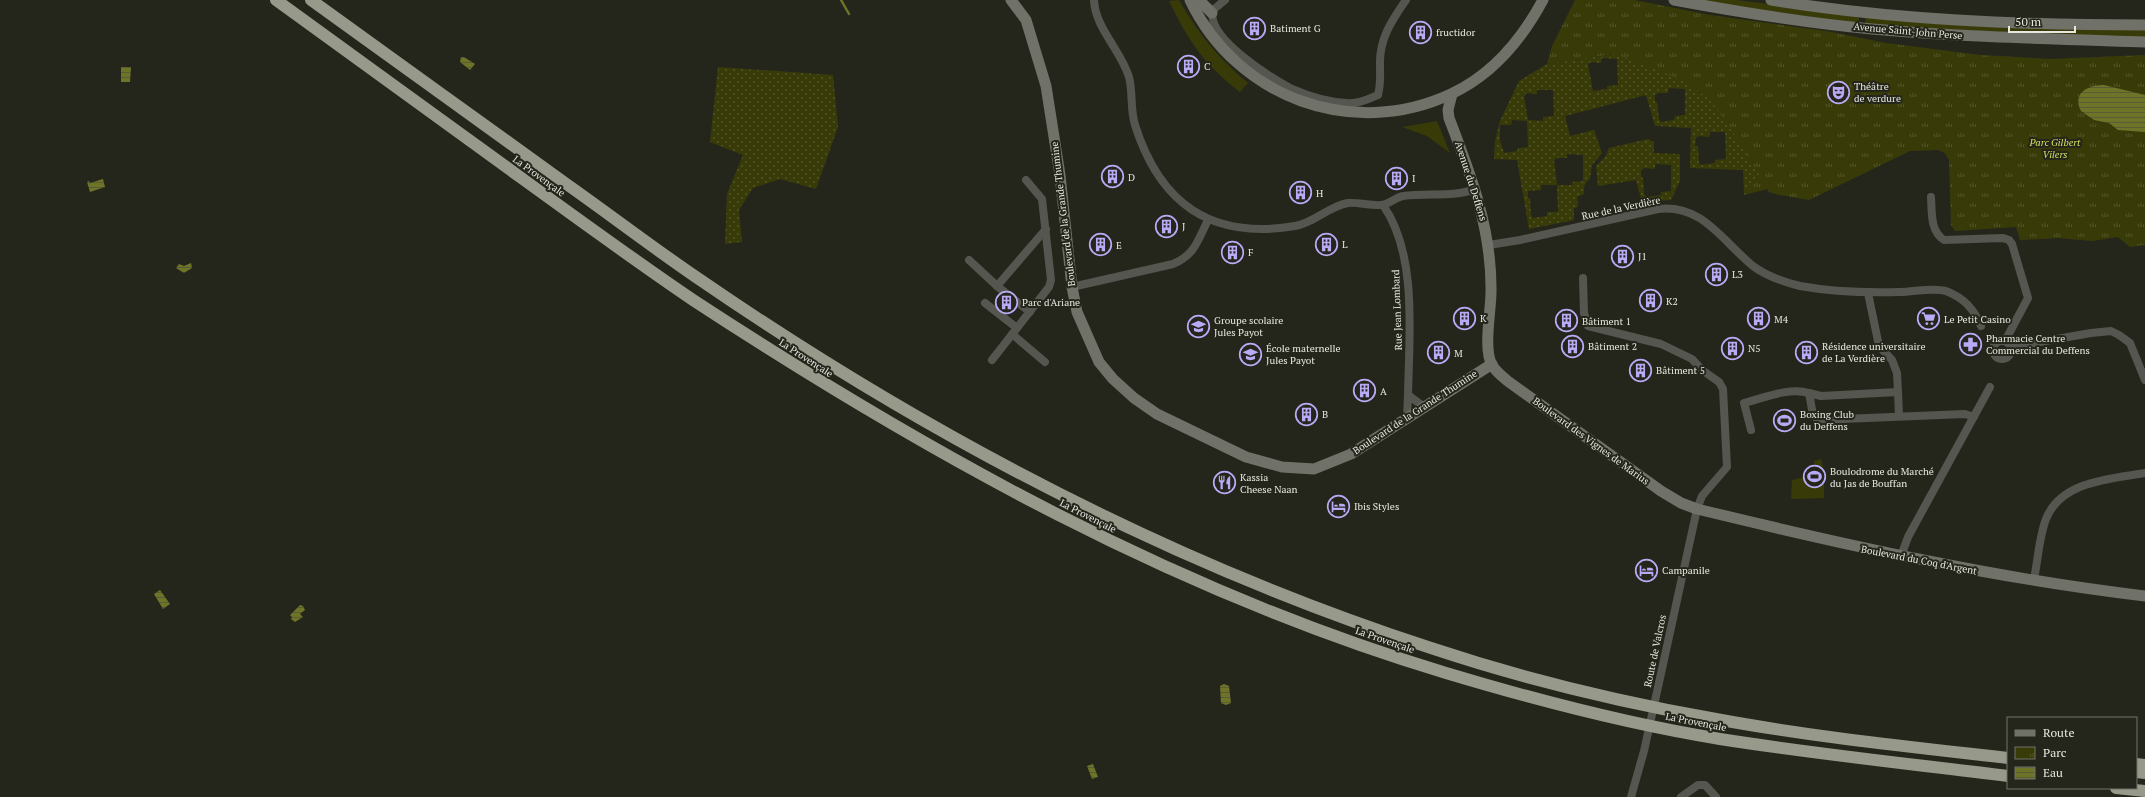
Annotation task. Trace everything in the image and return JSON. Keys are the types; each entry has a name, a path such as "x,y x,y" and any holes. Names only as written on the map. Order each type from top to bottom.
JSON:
{"highway":[{"name":"La Provençale","path":"276,0 689,297 822,382 1004,487 1076,524 1181,574 1248,602 1382,652 1458,676 1586,711 1716,738 2007,776"},
{"name":"La Provençale","path":"311,0 696,277 784,335 960,441 1046,488 1128,528 1253,584 1333,615 1432,649 1507,671 1615,699 1701,716 1842,739 2007,758"},
{"path":"1842,739 2007,752"},
{"path":"2126,789 2145,791"}],"street":[{"name":"Boulevard de la Grande Thumine","path":"1011,0 1026,20 1046,86 1060,175 1072,287 1077,312 1100,362 1113,379 1157,414 1246,457 1282,467 1314,469 1351,454 1492,364"},
{"path":"1094,0 1094,6 1101,22 1129,77 1134,123 1151,166 1168,191 1208,220 1230,227 1251,229 1296,226 1330,210 1348,204 1383,205 1404,196 1458,194 1475,189"},
{"path":"1190,0 1212,37 1231,58 1265,84 1308,104 1339,111 1365,114 1397,111 1434,101 1452,94 1482,74 1508,51 1531,22 1543,0"},
{"path":"1199,0 1213,10"},
{"path":"1213,10 1225,0"},
{"path":"1213,10 1214,24 1241,56 1264,73 1293,89 1322,99 1357,104 1378,95 1382,79 1380,65 1381,50 1388,27 1406,0"},
{"name":"Avenue Saint-John Perse","path":"1674,0 1801,20 1871,28 1971,36 2145,42"},
{"name":"Avenue Saint-John Perse","path":"1771,0 1979,22 2145,25"},
{"name":"Avenue du Deffens","path":"1452,94 1448,110 1449,118 1475,189 1484,218 1489,245 1491,292 1488,352 1492,364"},
{"name":"Avenue du Deffens","path":"1434,101 1449,118"},
{"path":"992,360 1049,287 1051,280 1042,199 1026,180"},
{"path":"1931,197 1933,227 1938,236 1944,240 2003,238 2009,240 2012,244 2028,298 2008,344 2091,333 2111,332 2119,335 2130,343 2145,380"},
{"name":"Rue Jean Lombard","path":"1383,205 1394,221 1406,265 1410,326 1407,417"},
{"name":"Rue de la Verdière","path":"1489,245 1514,242 1658,209 1670,208 1696,215 1754,266 1775,278 1799,285 1831,291 1868,293 1945,291 1971,306 1981,326"},
{"path":"1072,287 1173,264 1185,259 1191,252 1208,220"},
{"path":"997,286 1046,229"},
{"path":"969,260 997,286 1030,312"},
{"name":"Route de Valcros","path":"1583,278 1584,313 1588,326 1661,344 1692,359 1702,370 1719,382 1723,389 1727,467 1702,496 1697,509 1644,751 1631,797"},
{"path":"1868,293 1879,346 1892,360 1897,373 1899,416"},
{"path":"985,303 1045,362"},
{"name":"Boulevard des Vignes de Marius","path":"1492,364 1510,382 1674,500 1697,509"},
{"path":"1901,556 1908,537 1990,387"},
{"path":"1751,430 1744,403 1787,392 1801,391 1821,396 1898,392"},
{"path":"1809,393 1813,415 1818,420 1965,414 1974,417"},
{"path":"1408,395 1424,407"},
{"path":"2034,579 2044,526 2056,502 2078,488 2145,473"},
{"name":"Boulevard du Coq d'Argent","path":"1697,509 1822,540 1901,556 2145,596"},
{"path":"1681,797 1698,785 1705,785 1716,797"}],"green space":[{"path":"1179,0 1194,24 1218,55 1248,83 1240,92 1217,72 1198,51 1183,28 1169,1"},
{"name":"Parc Gilbert Vilers","path":"1575,0 1634,0 1710,15 1826,31 1886,43 1981,55 2050,59 2145,55 2145,245 2130,247 2118,237 2092,241 2059,238 2020,240 2016,227 1955,231 1951,225 1949,160 1945,153 1938,150 1910,151 1809,200 1775,194 1769,192 1767,189 1744,195 1744,193 1760,178 1716,109 1701,92 1615,54 1547,64 1552,46"},
{"path":"1692,0 1736,0 1859,15 1859,24"},
{"path":"1866,15 2145,30 2145,38 2062,38 1865,24"},
{"path":"1615,54 1684,82 1704,95 1719,111 1761,178 1744,193 1743,170 1690,168 1691,128 1655,126 1646,95 1565,116 1570,136 1594,130 1602,153 1592,165 1590,179 1585,185 1584,194 1577,197 1578,207 1574,208 1574,220 1529,229 1517,160 1494,159 1495,141 1500,121 1519,81 1547,64","holes":["1602,58 1617,59 1618,85 1607,86 1607,89 1593,91 1588,64 1591,62 1601,63","1669,88 1685,89 1685,115 1675,116 1674,120 1661,122 1659,119 1657,102 1655,102 1655,95 1658,93 1668,93","1537,90 1553,90 1554,116 1543,117 1543,121 1528,120 1524,96 1527,93 1537,94","1512,120 1527,121 1528,147 1518,148 1517,151 1504,153 1500,140 1500,125 1511,125","1710,132 1725,132 1726,159 1715,160 1715,163 1701,165 1699,163 1698,146 1695,146 1696,138 1699,136 1709,137","1567,154 1583,155 1583,181 1573,182 1573,179 1572,185 1557,185 1554,160 1557,158 1567,158","1541,185 1557,185 1558,212 1547,212 1547,216 1533,218 1531,215 1528,191 1541,190"]},
{"path":"718,67 833,75 838,127 816,189 780,179 753,188 739,210 742,242 725,244 727,194 743,155 710,142"},
{"path":"1437,121 1450,153 1427,136 1402,127"},
{"path":"1648,139 1654,142 1654,153 1680,154 1680,181 1671,200 1642,202 1636,180 1598,186 1596,166 1605,157 1609,148","holes":["1655,164 1671,165 1671,191 1661,192 1661,195 1647,197 1644,194 1641,170 1644,168 1655,169"]},
{"name":"Boulodrome du Marché du Jas de Bouffan","path":"1821,459 1824,472 1824,498 1791,499 1792,480 1816,474 1814,461"}],"water":[{"path":"461,57 464,57 475,64 470,70 460,62"},
{"path":"121,67 131,67 130,82 121,82"},
{"path":"2104,85 2145,95 2145,132 2118,130 2109,123 2094,120 2081,111 2079,99 2083,91 2087,88"},
{"path":"103,179 105,187 90,192 87,182 89,181 90,183"},
{"path":"191,263 192,268 184,273 176,268 179,264 184,266"},
{"path":"160,590 170,604 163,609 154,594"},
{"path":"300,605 303,606 305,610 300,614 303,617 295,622 291,619 292,617 290,615"},
{"path":"1224,684 1229,686 1231,703 1226,705 1221,703 1220,686"},
{"path":"1093,764 1098,777 1092,779 1087,766"}],"waterway":[{"path":"841,0 849,14"}],"place":[{"name":"Batiment G","path":"1254,28"},
{"name":"fructidor","path":"1421,32"},
{"name":"C","path":"1188,66"},
{"name":"Théâtre de verdure","path":"1839,92"},
{"name":"D","path":"1113,177"},
{"name":"I","path":"1397,178"},
{"name":"H","path":"1301,193"},
{"name":"J","path":"1167,226"},
{"name":"L","path":"1327,244"},
{"name":"E","path":"1100,245"},
{"name":"F","path":"1233,252"},
{"name":"J1","path":"1622,256"},
{"name":"L3","path":"1716,274"},
{"name":"K2","path":"1651,301"},
{"name":"Parc d'Ariane","path":"1007,302"},
{"name":"K","path":"1465,318"},
{"name":"M4","path":"1758,319"},
{"name":"Le Petit Casino","path":"1929,319"},
{"name":"Bâtiment 1","path":"1567,321"},
{"name":"Groupe scolaire Jules Payot","path":"1199,326"},
{"name":"Pharmacie Centre Commercial du Deffens","path":"1970,344"},
{"name":"Bâtiment 2","path":"1572,346"},
{"name":"N5","path":"1732,348"},
{"name":"Résidence universitaire de La Verdière","path":"1807,352"},
{"name":"M","path":"1439,353"},
{"name":"École maternelle Jules Payot","path":"1250,354"},
{"name":"Bâtiment 5","path":"1641,370"},
{"name":"A","path":"1364,391"},
{"name":"B","path":"1307,414"},
{"name":"Boxing Club du Deffens","path":"1785,420"},
{"name":"Boulodrome du Marché du Jas de Bouffan","path":"1814,477"},
{"name":"Kassia Cheese Naan","path":"1225,483"},
{"name":"Ibis Styles","path":"1338,506"},
{"name":"Campanile","path":"1647,570"}]}
